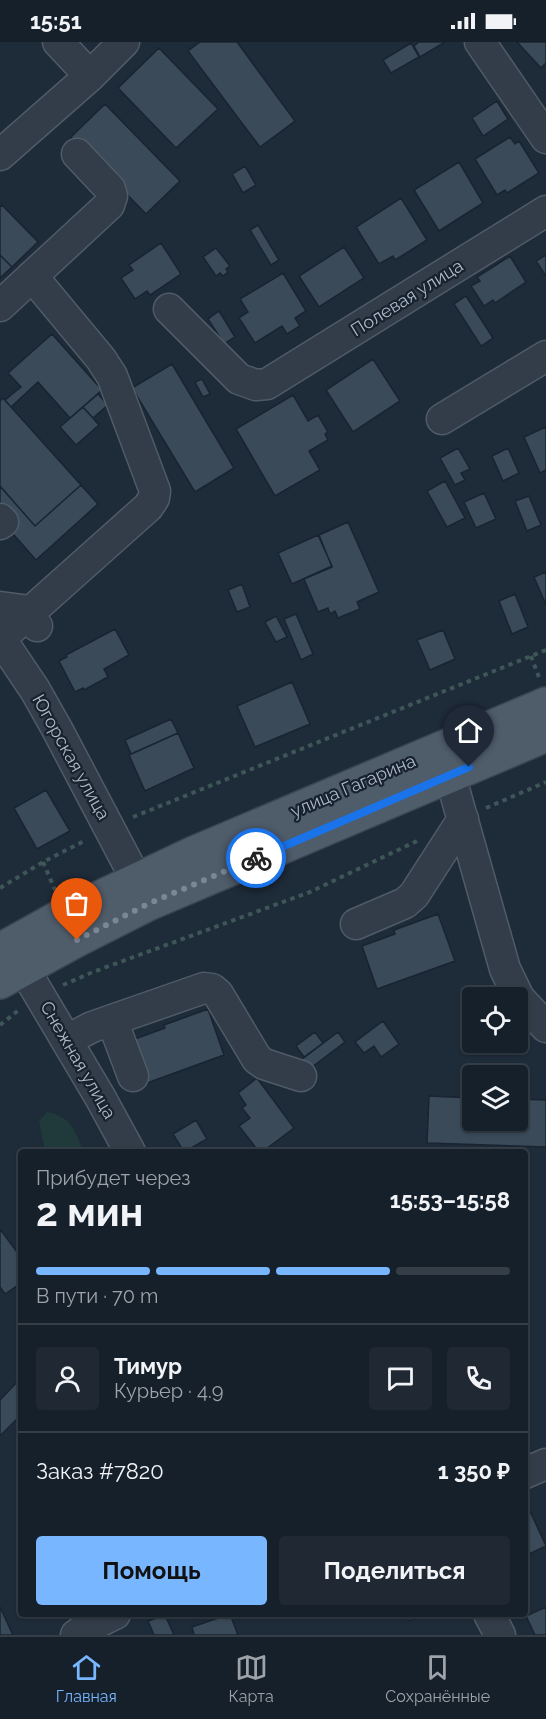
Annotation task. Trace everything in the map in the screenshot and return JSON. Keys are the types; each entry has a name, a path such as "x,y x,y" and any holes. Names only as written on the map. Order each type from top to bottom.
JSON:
{"main road":[{"name":"улица Гагарина","path":"8,961 142,892 546,704"},
{"name":"улица Гагарина","path":"142,892 450,775 546,735"}],"street":[{"path":"58,42 90,76"},
{"path":"3,147 90,76 124,42"},
{"path":"480,42 546,138"},
{"path":"0,306 109,205 112,196 110,189 77,154"},
{"name":"Полевая улица","path":"170,309 232,373 248,383 267,384 546,212"},
{"path":"5,627 148,507 154,498 155,490 112,376 101,359 32,276"},
{"path":"442,419 546,356"},
{"path":"0,519 3,522 0,524"},
{"name":"Югорская улица","path":"5,627 142,892"},
{"path":"450,775 505,969 519,998 546,1027"},
{"path":"356,924 405,903 414,895 463,819"},
{"name":"Снежная улица","path":"8,961 67,1040 128,1149"},
{"path":"67,1040 84,1030 198,988 212,989 218,994 257,1059 264,1064 301,1076"},
{"path":"112,1020 133,1076"},
{"path":"76,1635 109,1617"},
{"path":"491,1617 500,1635"}],"path":[{"path":"127,820 546,650"},
{"path":"463,819 546,782"},
{"path":"93,972 310,892 424,838"},
{"path":"0,888 43,862"},
{"path":"0,1025 19,1010"}],"green space":[{"path":"47,1112 62,1117 72,1126 83,1149 44,1149 39,1121"}],"building":[{"path":"200,42 237,42 295,121 260,147 188,51"},
{"path":"419,42 445,42 420,57 414,46"},
{"path":"517,42 546,42 546,63 541,68"},
{"path":"411,43 419,57 391,73 383,60"},
{"path":"159,48 218,109 176,148 118,88"},
{"path":"497,101 508,119 483,136 472,118"},
{"path":"105,104 180,181 146,214 71,137"},
{"path":"510,137 515,144 519,141 539,173 507,193 505,190 497,195 475,159"},
{"path":"459,162 483,203 439,231 414,190"},
{"path":"245,166 256,185 243,193 232,174"},
{"path":"401,198 427,240 395,260 393,256 379,264 356,227"},
{"path":"2,205 38,242 12,267 0,255 0,207"},
{"path":"258,225 279,260 271,265 250,230"},
{"path":"161,243 181,274 150,295 147,291 135,299 121,278 133,270 129,265"},
{"path":"344,247 364,278 319,307 299,276"},
{"path":"216,248 230,266 226,269 228,272 223,276 220,273 216,276 203,257"},
{"path":"0,255 12,267 0,278"},
{"path":"546,255 546,276 536,261"},
{"path":"510,256 526,282 495,303 493,300 484,306 471,286 480,281 477,277"},
{"path":"283,273 306,311 295,318 300,326 287,334 282,326 255,343 239,318 248,312 240,299"},
{"path":"466,296 493,338 481,346 454,304"},
{"path":"219,311 235,337 224,344 208,319"},
{"path":"52,334 102,390 70,418 38,382 11,407 5,400 21,387 8,373"},
{"path":"373,359 400,401 353,432 326,390"},
{"path":"172,364 234,468 195,492 132,388"},
{"path":"202,379 210,394 203,397 195,382"},
{"path":"98,394 108,405 93,418 83,407"},
{"path":"293,395 308,421 318,415 328,432 325,434 328,440 309,451 320,470 275,496 236,429"},
{"path":"3,398 81,485 35,526 0,486 0,401"},
{"path":"83,407 99,425 76,445 60,427"},
{"path":"546,427 546,470 540,473 524,437"},
{"path":"458,448 470,469 461,473 465,480 455,485 440,458"},
{"path":"508,448 519,473 503,481 492,456"},
{"path":"445,481 465,518 447,527 427,491"},
{"path":"81,485 98,504 36,560 0,519 0,486 35,526"},
{"path":"484,493 496,519 476,528 464,502"},
{"path":"529,496 541,525 527,531 515,501"},
{"path":"348,522 379,592 357,602 360,609 338,618 335,611 330,614 328,608 318,612 304,579 332,567 319,535"},
{"path":"318,535 332,566 292,584 278,553"},
{"path":"546,572 546,605 534,577"},
{"path":"242,584 250,607 237,612 228,590"},
{"path":"515,594 528,627 512,634 499,601"},
{"path":"296,614 313,654 301,660 284,619"},
{"path":"276,616 287,637 276,642 265,622"},
{"path":"115,629 129,655 104,669 108,677 84,690 83,688 75,692 59,661"},
{"path":"443,630 455,659 430,670 417,640"},
{"path":"292,682 310,724 255,747 237,706"},
{"path":"171,719 178,733 131,754 125,740"},
{"path":"178,733 194,768 145,791 129,755"},
{"path":"46,790 70,831 37,849 14,808"},
{"path":"438,914 455,961 377,989 362,946 395,934 394,930"},
{"path":"208,1009 224,1055 147,1083 132,1040 165,1028 164,1025"},
{"path":"383,1021 399,1044 381,1057 374,1046 364,1053 355,1042"},
{"path":"315,1032 323,1043 304,1057 296,1046"},
{"path":"338,1032 345,1042 308,1070 301,1060"},
{"path":"257,1078 294,1128 266,1149 257,1149 239,1126 250,1118 242,1108 246,1105 238,1093"},
{"path":"429,1096 462,1098 462,1131 528,1131 528,1099 546,1100 546,1147 427,1143"},
{"path":"196,1120 207,1139 189,1149 182,1149 173,1134"},
{"path":"0,1229 18,1252 18,1285 5,1294 0,1287"},
{"path":"18,1381 18,1418 0,1436 0,1400"},
{"path":"528,1510 546,1546 528,1555"},
{"path":"0,1607 13,1635 0,1635"},
{"path":"546,1607 546,1635 535,1635 526,1617"},
{"path":"166,1617 174,1635 154,1635 148,1621"},
{"path":"221,1617 231,1617 238,1635 194,1635 192,1627"}],"way so far":[{"path":"77,940 148,904 256,858"}],"route":[{"path":"256,858 469,767"}]}
